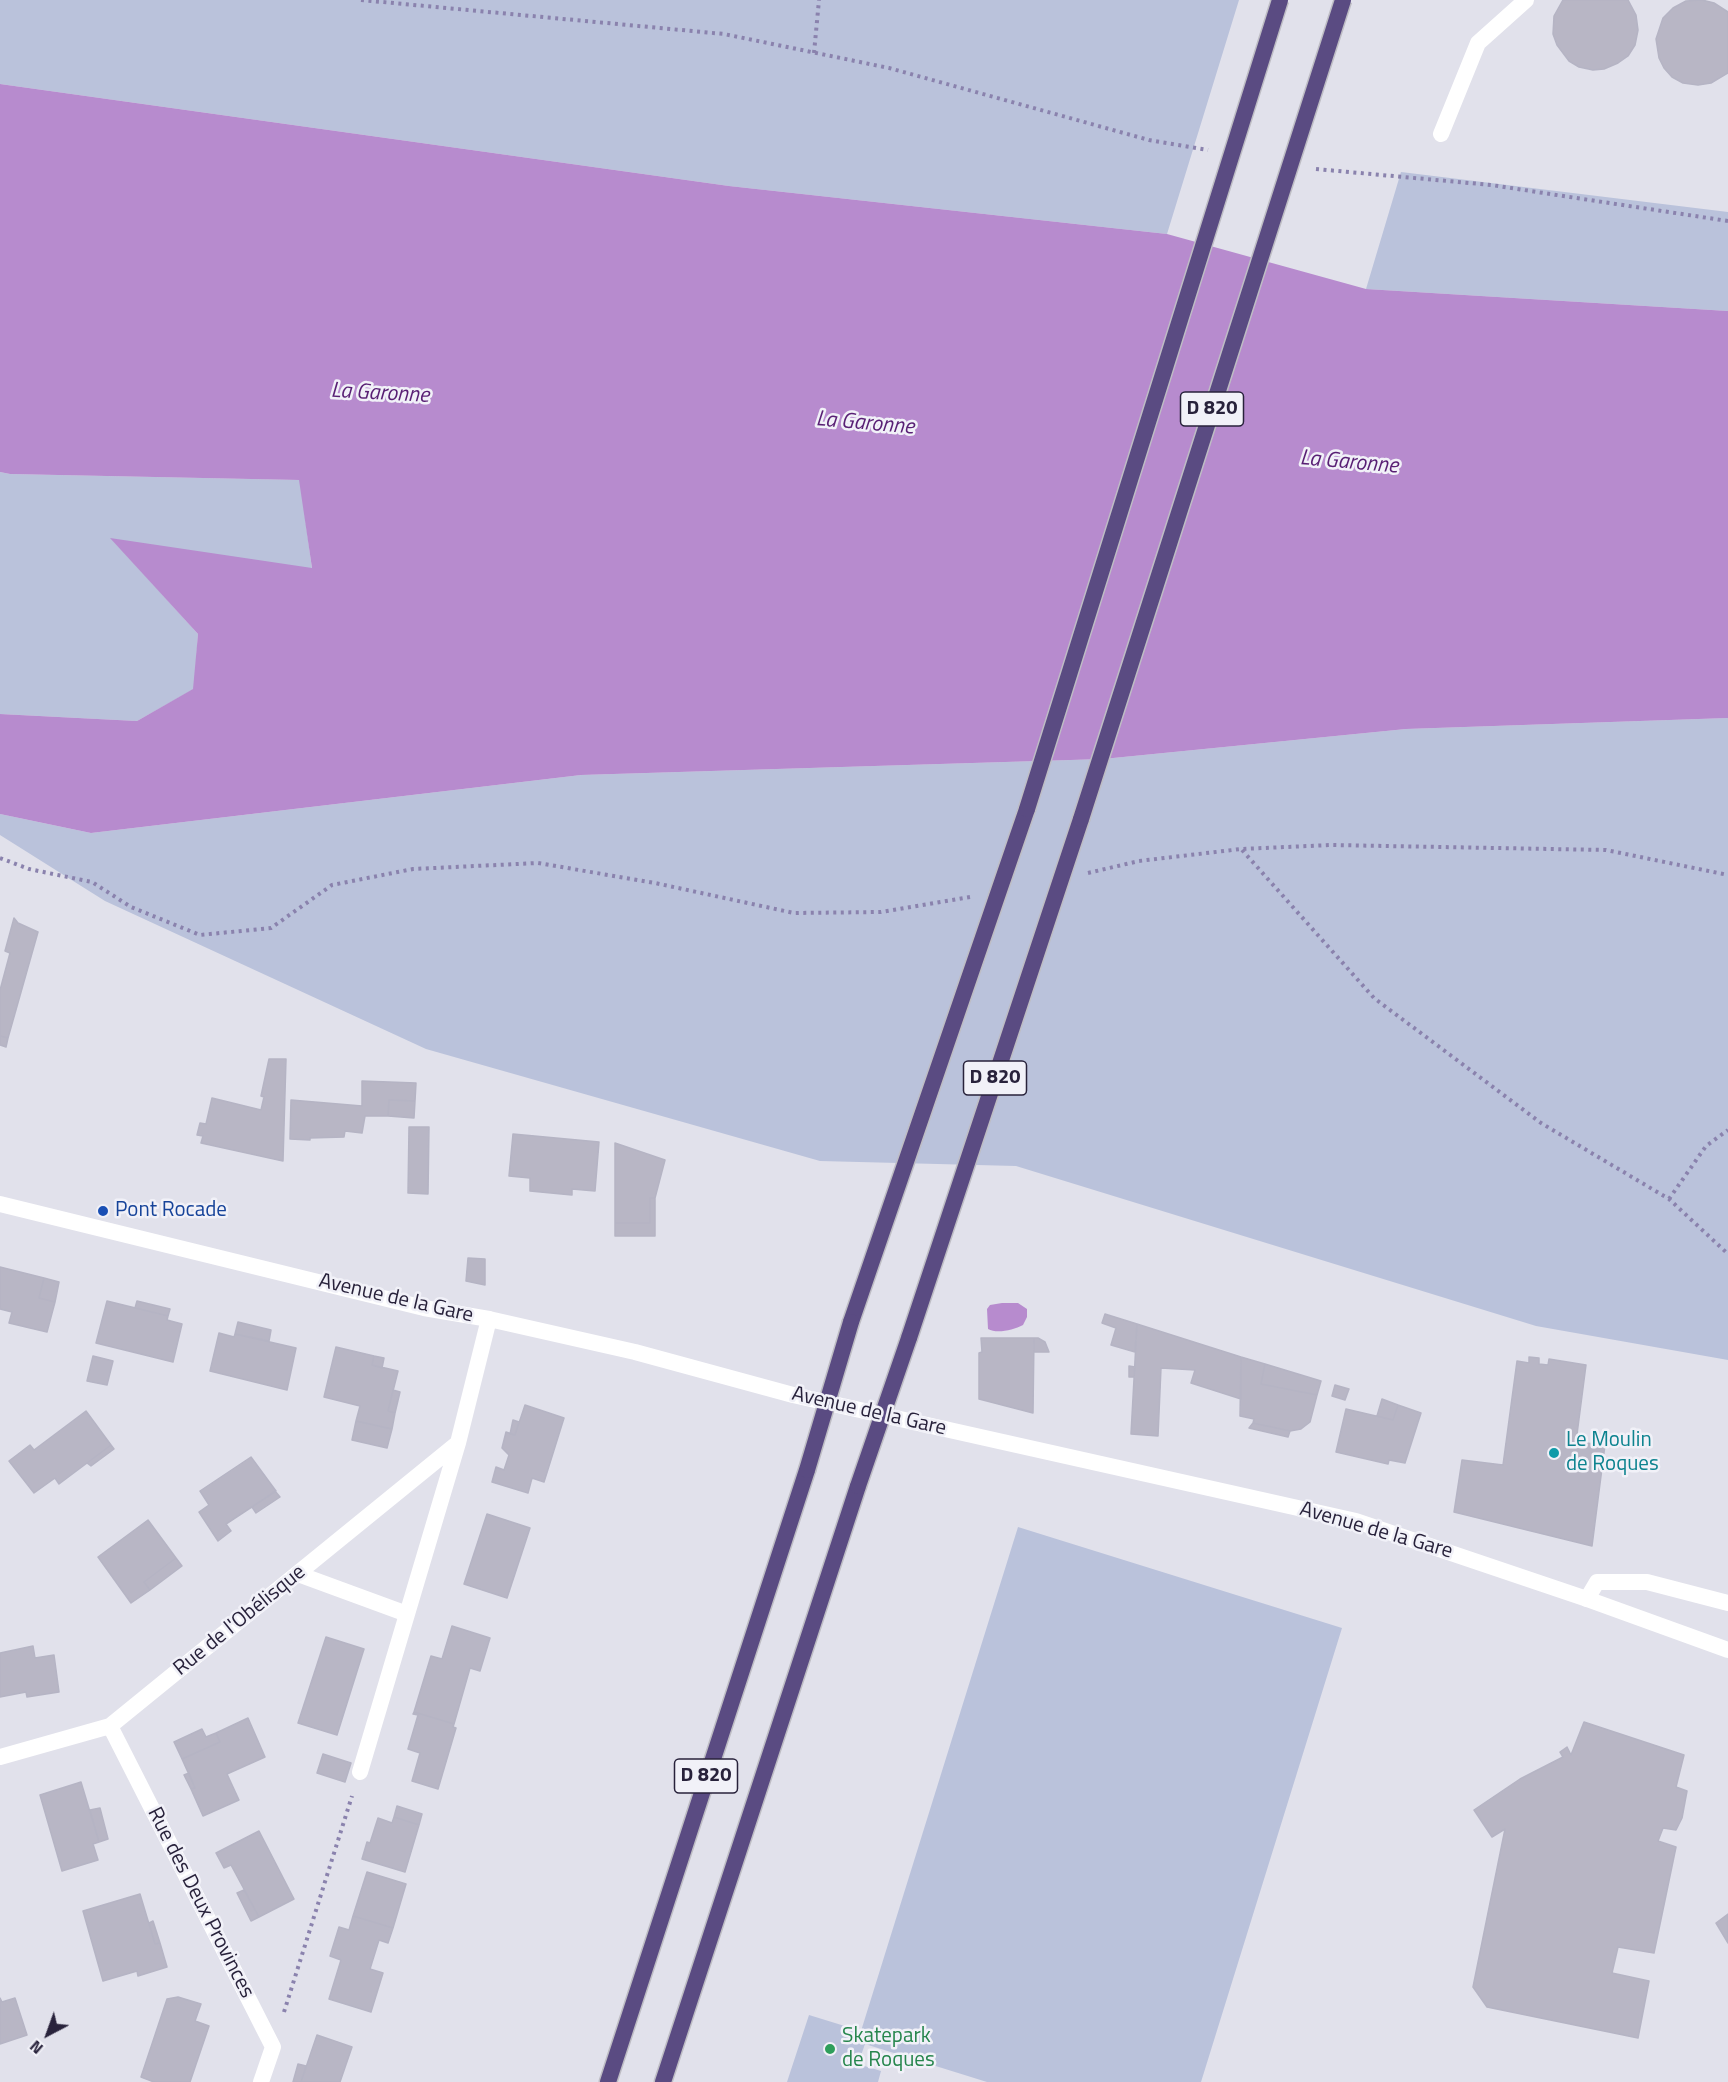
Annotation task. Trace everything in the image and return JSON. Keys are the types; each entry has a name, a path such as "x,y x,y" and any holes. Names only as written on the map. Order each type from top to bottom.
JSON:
{"highway":[{"name":"D 820","path":"608,2082 807,1470 851,1322 1027,809 1280,0"},
{"name":"D 820","path":"663,2082 858,1486 1081,819 1343,0"}],"street":[{"path":"1441,134 1478,43 1526,0"},
{"name":"Avenue de la Gare","path":"0,1204 424,1308 489,1319 635,1352 815,1400 1356,1521 1587,1599 1728,1650"},
{"path":"360,1772 458,1443 489,1319"},
{"name":"Rue de l'Obélisque","path":"0,1757 110,1726 458,1443"},
{"path":"298,1574 407,1614"},
{"path":"1587,1599 1597,1582 1647,1582 1728,1603"},
{"name":"Rue des Deux Provinces","path":"110,1726 273,2047"},
{"path":"261,2082 273,2047"}],"path":[{"path":"361,0 724,33 814,53 819,0"},
{"path":"1085,873 1139,861 1241,849 1331,845 1606,850 1728,875"},
{"path":"1241,849 1374,998 1541,1123 1669,1199 1728,1254"},
{"path":"0,858 30,869 92,882 131,906 200,935 271,928 332,885 413,869 538,863 655,883 794,913 880,912 974,897"},
{"path":"1669,1199 1706,1146 1728,1130"},
{"path":"273,2047 360,1772"}],"shaded area":[{"path":"0,0 1239,0 1167,234 729,186 0,84"},
{"path":"1401,172 1728,212 1728,311 1366,289"},
{"path":"0,472 300,480 312,569 112,539 198,634 194,689 137,721 0,714"},
{"path":"1728,718 1728,1360 1536,1326 1016,1166 820,1161 426,1049 105,901 0,835 0,814 91,833 581,775 1103,759 1406,729"},
{"path":"1018,1527 1342,1628 1201,2082 987,2082 865,2044 858,2064 881,2071 878,2082 787,2082 809,2015 861,2031"}],"water":[{"name":"La Garonne","path":"0,84 729,186 1167,234 1366,289 1728,311 1728,718 1406,729 1103,759 581,775 91,833 0,814 0,714 137,721 193,689 198,634 110,538 312,568 299,480 0,472"},
{"path":"1018,1303 1027,1309 1027,1317 1023,1325 1005,1331 988,1329 987,1309 990,1305"}],"building":[{"path":"1563,0 1628,0 1636,15 1638,30 1635,45 1628,56 1604,69 1593,70 1579,67 1569,61 1557,45 1553,34 1554,16"},
{"path":"1702,0 1714,3 1728,12 1728,73 1711,83 1698,85 1683,83 1672,77 1664,68 1659,58 1656,39 1663,18 1673,8 1686,1"},
{"path":"14,918 18,923 38,932 8,1038 0,1036 0,990 10,953 5,951"},
{"path":"0,1036 8,1038 6,1047 0,1045"},
{"path":"269,1059 286,1059 283,1161 201,1143 203,1136 197,1135 200,1123 206,1124 212,1098 261,1110 264,1097 261,1096"},
{"path":"362,1081 416,1083 415,1101 389,1100 388,1116 365,1116 362,1133 345,1131 344,1137 290,1139 291,1100 362,1106"},
{"path":"389,1100 415,1101 414,1118 388,1116"},
{"path":"409,1127 429,1127 428,1194 408,1193"},
{"path":"513,1134 599,1142 595,1191 572,1189 572,1195 530,1191 530,1178 509,1176"},
{"path":"615,1143 665,1160 655,1198 650,1198 650,1223 615,1223"},
{"path":"650,1198 655,1198 655,1236 615,1236 615,1223 650,1223"},
{"path":"468,1258 485,1259 485,1285 466,1281"},
{"path":"0,1267 44,1278 39,1298 55,1302 47,1332 9,1323 12,1312 0,1309"},
{"path":"44,1278 59,1282 55,1302 39,1298"},
{"path":"107,1301 168,1316 167,1320 182,1324 173,1362 96,1343"},
{"path":"137,1301 170,1309 168,1316 135,1308"},
{"path":"1105,1314 1137,1324 1135,1352 1111,1345 1116,1328 1102,1323"},
{"path":"238,1322 271,1330 269,1341 235,1334"},
{"path":"1137,1324 1241,1357 1241,1399 1191,1383 1195,1370 1161,1368 1158,1436 1131,1434"},
{"path":"219,1333 234,1337 235,1334 296,1348 287,1390 210,1371"},
{"path":"981,1338 1034,1338 1033,1413 979,1399"},
{"path":"1034,1338 1045,1342 1049,1352 1034,1352"},
{"path":"336,1347 374,1356 372,1365 398,1371 388,1411 395,1413 392,1429 356,1421 360,1406 324,1397"},
{"path":"93,1356 113,1361 107,1385 87,1381"},
{"path":"374,1356 384,1358 382,1368 372,1365"},
{"path":"1241,1357 1265,1364 1261,1384 1317,1395 1310,1422 1301,1429 1290,1431 1253,1423 1254,1419 1240,1416"},
{"name":"Le Moulin de Roques","path":"1529,1357 1539,1358 1539,1364 1548,1365 1549,1359 1586,1365 1576,1442 1605,1445 1592,1546 1454,1512 1462,1460 1503,1465 1517,1361 1529,1363"},
{"path":"1265,1364 1321,1381 1317,1395 1261,1384"},
{"path":"1129,1366 1135,1367 1134,1377 1129,1377"},
{"path":"1335,1385 1349,1389 1345,1400 1332,1396"},
{"path":"393,1390 400,1392 395,1413 388,1411"},
{"path":"1382,1399 1398,1405 1393,1420 1377,1416"},
{"path":"525,1405 564,1418 544,1482 532,1478 528,1493 492,1482 496,1467 504,1470 509,1455 502,1448 506,1432 515,1435"},
{"path":"1398,1405 1421,1413 1405,1463 1389,1460 1388,1464 1336,1452 1346,1409 1393,1420"},
{"path":"86,1411 111,1445 59,1484 55,1478 34,1493 9,1461 30,1445 34,1450"},
{"path":"513,1420 519,1422 515,1435 510,1434"},
{"path":"356,1421 392,1429 387,1448 352,1440"},
{"path":"1253,1423 1290,1431 1288,1437 1249,1428"},
{"path":"111,1445 114,1449 91,1466 87,1463"},
{"path":"251,1457 276,1491 226,1524 231,1531 218,1541 199,1512 209,1505 200,1491"},
{"path":"275,1491 280,1497 256,1513 252,1507"},
{"path":"487,1514 530,1528 507,1598 464,1584"},
{"path":"148,1520 176,1558 144,1582 150,1590 131,1603 98,1557"},
{"path":"176,1558 182,1566 150,1590 144,1582"},
{"path":"452,1626 490,1638 480,1671 470,1668 454,1724 414,1712 431,1656 442,1659"},
{"path":"326,1637 364,1649 337,1735 298,1723"},
{"path":"33,1646 35,1658 54,1655 59,1692 27,1697 26,1692 0,1697 0,1653"},
{"path":"414,1712 454,1724 453,1727 456,1728 438,1789 412,1781 420,1753 408,1749 418,1715 413,1714"},
{"path":"248,1718 265,1757 227,1774 239,1800 203,1816 191,1789 195,1788 182,1759 220,1742 216,1733"},
{"path":"1584,1722 1684,1755 1676,1787 1687,1791 1682,1818 1676,1830 1663,1828 1658,1841 1676,1847 1654,1953 1618,1947 1612,1973 1649,1981 1638,2038 1487,2007 1473,1987 1505,1829 1492,1837 1474,1810 1520,1779 1563,1757 1560,1752 1567,1747 1571,1755"},
{"path":"202,1729 206,1737 216,1733 220,1742 182,1759 174,1742"},
{"path":"323,1754 351,1763 345,1782 317,1773"},
{"path":"189,1773 195,1788 191,1789 184,1775"},
{"path":"81,1782 99,1842 93,1844 98,1860 62,1871 40,1795"},
{"path":"397,1806 422,1814 419,1825 394,1817"},
{"path":"100,1808 108,1839 99,1842 90,1810"},
{"path":"394,1817 419,1825 405,1872 362,1859 378,1818 392,1823"},
{"path":"259,1831 294,1899 259,1917 231,1865 224,1868 216,1853"},
{"path":"367,1872 406,1884 393,1928 353,1916"},
{"path":"244,1890 259,1917 251,1921 237,1893"},
{"path":"140,1894 155,1944 160,1943 167,1967 138,1976 137,1971 103,1981 83,1911"},
{"path":"1728,1914 1728,1943 1716,1923"},
{"path":"353,1916 393,1928 388,1943 379,1940 370,1969 383,1973 371,2012 329,1999 341,1960 330,1956 339,1927 349,1930"},
{"path":"153,1921 160,1943 155,1944 149,1923"},
{"path":"178,1997 201,2004 195,2021 209,2026 190,2082 154,2082 141,2077 167,1999"},
{"path":"0,1998 2,2002 15,1998 27,2035 0,2044"},
{"path":"317,2035 352,2047 340,2082 301,2082"},
{"path":"298,2064 306,2066 301,2082 293,2082"}],"place":[{"name":"Pont Rocade","path":"103,1211"},
{"name":"Le Moulin de Roques","path":"1554,1453"},
{"name":"Skatepark de Roques","path":"830,2049"}]}
